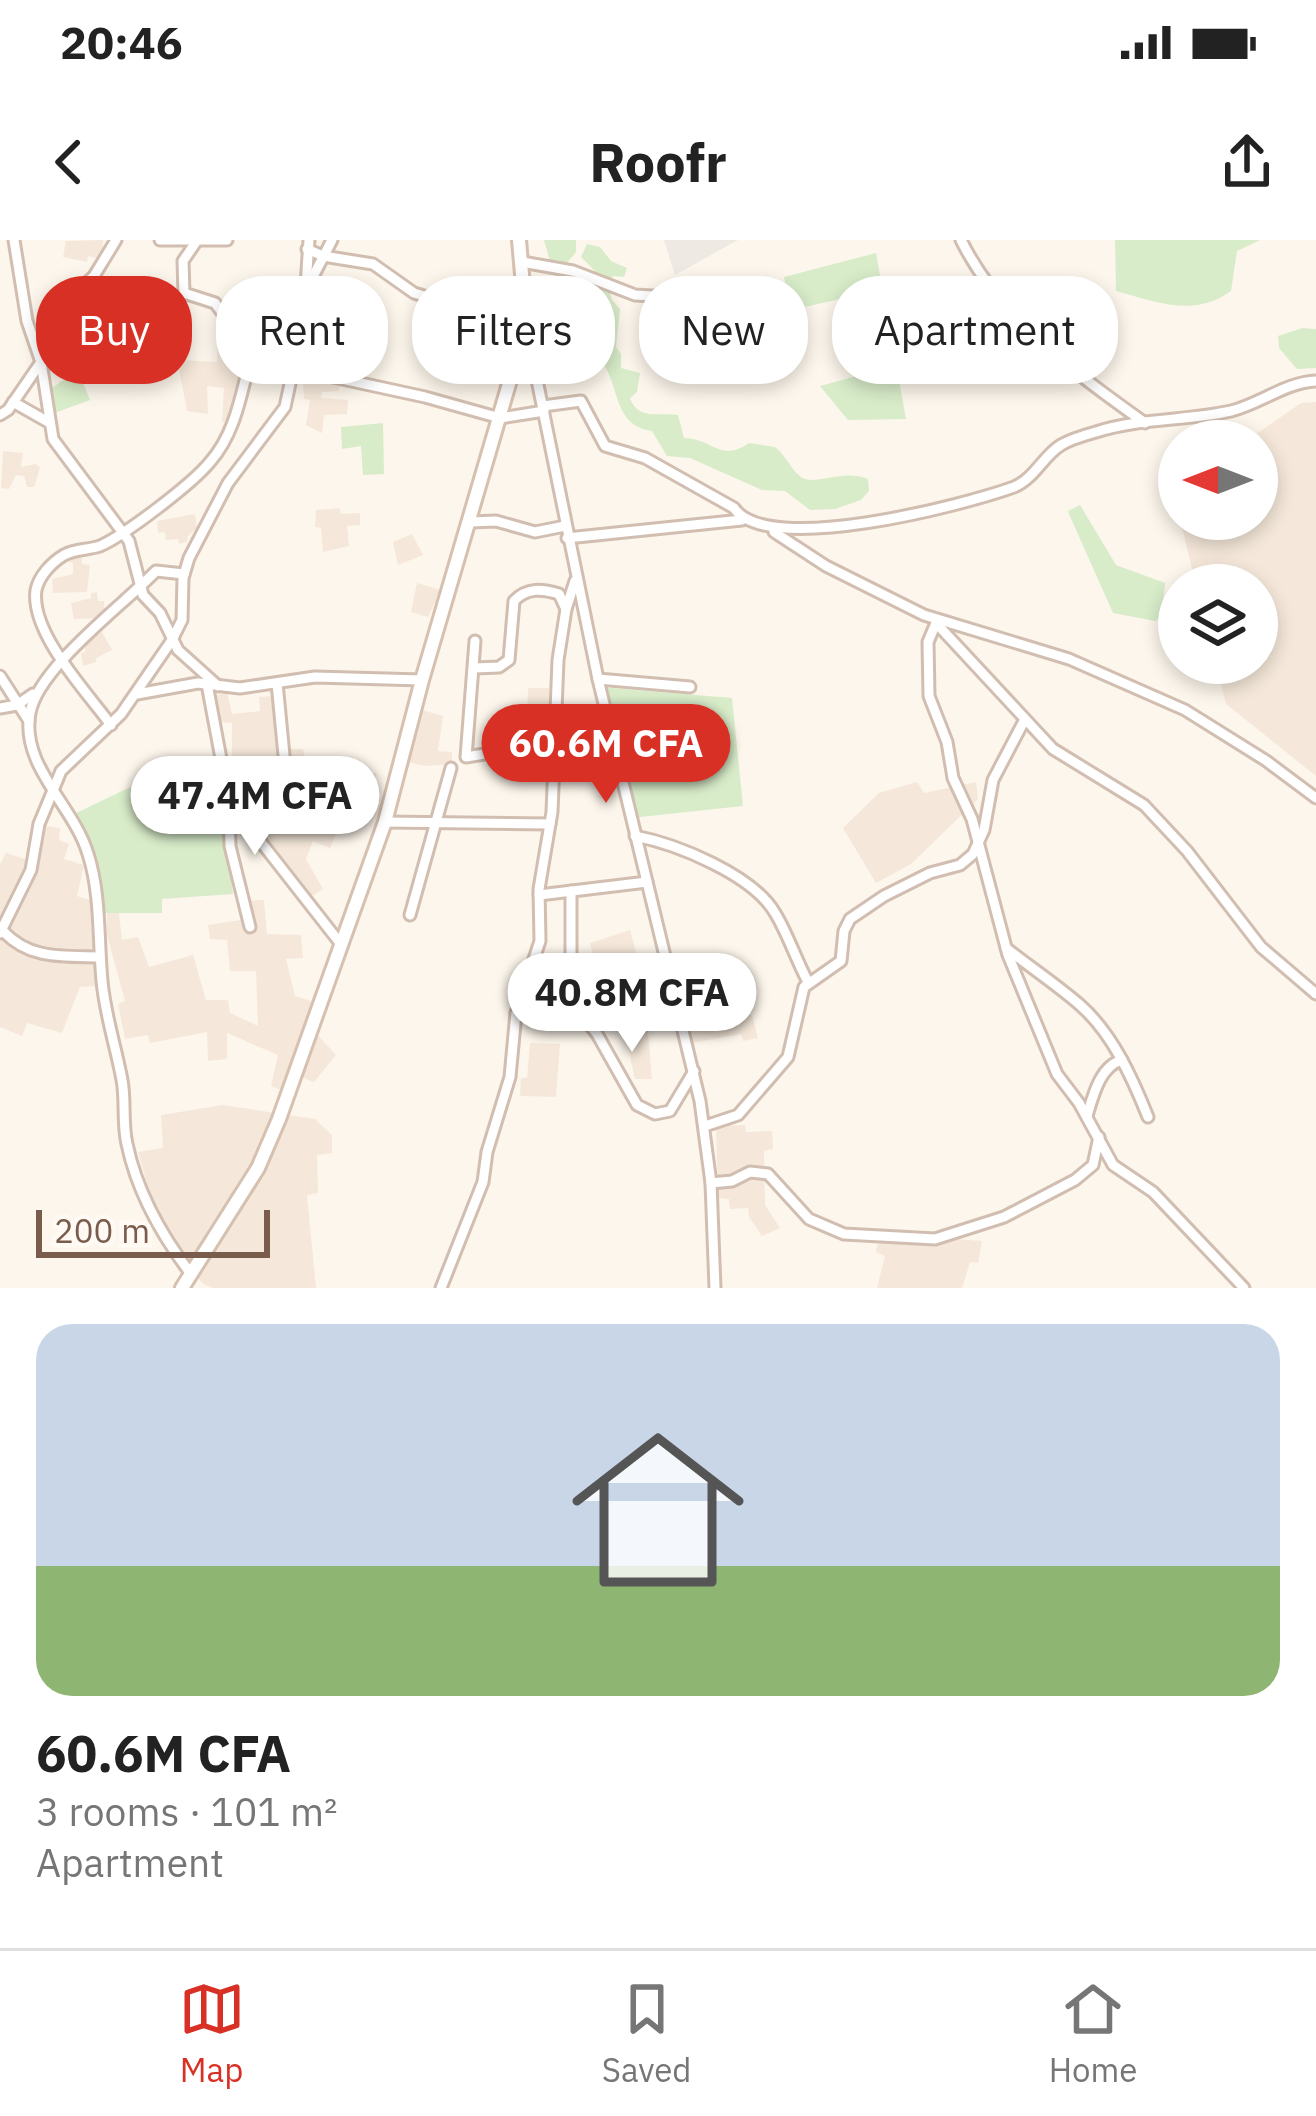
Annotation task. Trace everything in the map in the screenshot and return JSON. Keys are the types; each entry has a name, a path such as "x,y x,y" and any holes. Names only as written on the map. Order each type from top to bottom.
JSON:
{"street":[{"path":"14,240 36,346"},
{"path":"94,276 116,240"},
{"path":"160,240 227,240"},
{"path":"313,276 332,240"},
{"path":"519,240 522,276"},
{"path":"961,240 977,270 1055,357 1145,423"},
{"path":"196,242 184,256 182,289 216,306"},
{"path":"308,245 323,256 373,264 412,292"},
{"path":"306,276 308,245"},
{"path":"522,262 573,271 639,295"},
{"path":"0,415 36,369"},
{"path":"769,530 814,531 1013,487 1060,446 1093,432 1229,411 1316,381"},
{"path":"44,384 51,434 134,550 140,588 160,613 172,640 212,685 229,793 230,846 250,927"},
{"path":"111,725 62,660 38,614 40,579 66,554 98,547 122,532 212,460 236,414 244,384"},
{"path":"100,957 38,954 1,932 33,864 50,786 111,725 172,640 182,620 184,574 228,483 285,406 289,384"},
{"path":"365,384 500,418 581,401 605,446 645,458 734,508 742,520"},
{"path":"182,1288 267,1149 385,822 509,384"},
{"path":"538,384 598,679 705,1126 715,1288"},
{"path":"13,402 50,424"},
{"path":"470,522 496,521 535,532 566,532 742,520 769,530 826,566 934,621 1058,655 1185,710 1316,798"},
{"path":"0,708 17,705 36,692 62,660 156,571 184,574"},
{"path":"441,1288 483,1182 487,1151 510,1077 516,1013 540,941 539,895 550,824 566,609 576,578"},
{"path":"476,668 499,667 509,660 514,601 519,595 546,590 559,594 566,609"},
{"path":"934,621 1053,749 1144,805 1187,851 1261,947 1316,994"},
{"path":"934,621 928,643 928,688 1006,948 1058,1074 1113,1165 1154,1192 1244,1288"},
{"path":"476,641 466,757 553,743"},
{"path":"0,676 28,721"},
{"path":"136,694 348,676 422,680"},
{"path":"598,679 690,687"},
{"path":"277,683 286,776"},
{"path":"36,692 28,721 32,749 88,853 127,1146 160,1234 191,1274"},
{"path":"808,982 839,963 850,919 916,880 966,861 978,843 993,780 1024,722"},
{"path":"410,915 452,768"},
{"path":"229,793 249,830 340,943"},
{"path":"385,822 550,824"},
{"path":"635,836 714,864 763,898 776,914 808,982 788,1057 738,1115 705,1126"},
{"path":"539,895 646,882"},
{"path":"571,891 572,1003 594,1030 616,1074 640,1109 655,1114 670,1111 694,1071"},
{"path":"1006,948 1078,1004 1122,1060 1148,1117"},
{"path":"530,968 570,963"},
{"path":"1087,1116 1103,1073 1122,1060"},
{"path":"711,1183 732,1181 750,1172 768,1174 809,1219 844,1234 935,1239 1004,1217 1075,1180 1095,1161 1099,1136"}],"shaded area":[{"path":"103,240 102,255 88,256 87,262 63,257 66,241"},
{"path":"664,240 738,240 675,275"},
{"path":"192,361 216,362 216,384 240,384 232,422 222,422 224,388 207,386 208,414 187,411 182,384 192,384"},
{"path":"303,384 340,384 339,391 322,392 321,398 348,400 347,414 324,415 322,433 306,425 310,400 304,399"},
{"path":"1316,402 1316,776 1226,704 1221,684 1278,684 1278,564 1191,564 1185,540 1278,540 1276,420 1301,403"},
{"path":"3,451 23,453 21,467 36,464 40,468 34,487 27,487 24,476 16,475 9,489 1,488"},
{"path":"339,508 341,514 360,513 360,525 347,526 349,546 323,552 321,528 315,527 316,510"},
{"path":"195,514 197,528 187,542 166,540 165,532 158,533 157,521"},
{"path":"412,534 423,555 398,565 393,542"},
{"path":"67,555 90,565 87,592 53,593 52,579 73,574"},
{"path":"417,583 441,590 428,617 411,612"},
{"path":"97,592 98,601 104,601 105,618 74,619 71,603"},
{"path":"102,632 112,650 83,666 85,644"},
{"path":"528,688 549,688 549,721 527,722"},
{"path":"227,692 232,714 260,711 259,697 285,695 290,749 303,749 310,777 346,766 377,774 356,832 339,826 330,848 313,841 306,859 323,889 307,899 246,824 246,814 257,814 257,776 250,775 249,767 232,768 232,723 216,722 210,697"},
{"path":"422,710 443,716 438,751 452,752 452,764 408,762"},
{"path":"917,782 924,793 976,782 978,799 911,864 876,883 843,828 879,793"},
{"path":"40,825 60,828 59,840 69,844 64,859 84,865 77,896 96,902 101,986 80,987 62,1033 27,1023 22,1036 0,1027 0,864 6,853 34,862"},
{"path":"264,900 267,934 301,935 303,958 286,959 295,996 314,1002 281,1090 271,1086 278,1055 227,1033 227,1059 208,1061 207,1032 150,1043 148,1035 125,1039 118,1004 125,1001 107,935 107,913 119,913 122,940 138,937 149,967 193,955 206,1000 228,1000 230,1013 258,1026 256,971 230,971 227,940 210,939 208,925 247,919 246,901"},
{"path":"630,930 642,974 663,969 669,1017 647,1022 652,1079 635,1079 620,1010 634,1006 623,966 597,971 590,943"},
{"path":"727,1001 730,1018 752,1015 758,1038 743,1041 741,1034 691,1043 683,1009"},
{"path":"316,1033 336,1055 314,1082 298,1076"},
{"path":"530,1043 560,1044 556,1097 520,1096"},
{"path":"223,1105 315,1119 332,1135 332,1153 317,1155 318,1193 307,1195 316,1288 213,1288 203,1284 161,1233 138,1152 163,1148 161,1115"},
{"path":"745,1125 746,1132 772,1131 773,1149 764,1151 765,1205 780,1228 762,1236 748,1208 730,1209 729,1199 718,1198 716,1126"},
{"path":"879,1237 982,1241 978,1263 970,1262 962,1288 877,1288 885,1256 876,1252"}],"green space":[{"path":"544,240 576,240 576,252 567,263 551,265"},
{"path":"1115,240 1260,240 1237,251 1231,291 1203,304 1160,303 1118,292"},
{"path":"587,244 600,247 611,261 627,268 624,277 596,276 581,257"},
{"path":"876,253 880,276 832,276 832,301 808,306 808,276 788,276"},
{"path":"615,303 620,309 616,347 621,368 639,373 637,392 630,398 638,410 678,415 684,438 731,451 749,443 775,447 807,480 858,476 868,479 869,491 861,500 835,509 810,510 785,491 762,490 690,458 667,456 652,431 628,420 613,384"},
{"path":"1316,329 1316,368 1297,369 1279,348 1278,336"},
{"path":"58,384 84,384 90,400 49,415 46,392"},
{"path":"900,384 906,419 848,420 820,386"},
{"path":"383,423 384,474 363,475 361,446 342,449 341,427"},
{"path":"1080,505 1116,565 1158,580 1158,619 1113,613 1068,511"},
{"path":"599,687 732,698 743,806 631,818"},
{"path":"218,762 233,894 162,899 162,913 97,913 92,875 70,816 170,768"}]}
